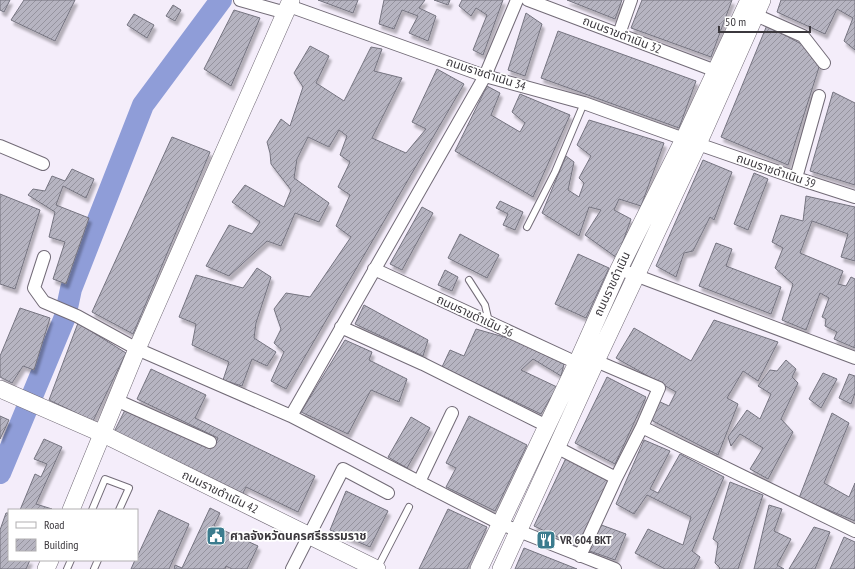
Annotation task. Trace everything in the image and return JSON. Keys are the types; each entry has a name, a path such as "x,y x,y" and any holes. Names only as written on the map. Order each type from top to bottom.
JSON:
{"main road":[{"path":"71,509 137,349 288,6"},
{"name":"ถนนราขดำเนิน","path":"502,569 556,447 584,359 618,269 691,141 716,71 753,6"},
{"name":"ถนนราขดำเนิน","path":"479,569 547,426 584,359 636,275 691,141 753,6"},
{"name":"ถนนราขดำเนิน 42","path":"3,391 103,434 377,569"}],"street":[{"name":"ถนนราชดำเนิน 34","path":"240,0 288,6 485,76 584,103 691,141"},
{"path":"291,416 485,76 517,0"},
{"name":"ถนนราขดำเนิน 32","path":"528,0 716,71"},
{"path":"619,34 631,0"},
{"path":"753,6 803,36 824,63"},
{"path":"796,178 819,96"},
{"name":"ถนนราชดำเนิน 39","path":"691,141 855,197"},
{"path":"0,146 42,164"},
{"path":"44,257 34,288 44,302 77,316 137,349 291,416 501,524 615,569"},
{"name":"ถนนราขดำเนิน 36","path":"374,269 489,322 659,388 642,427"},
{"path":"618,269 855,358"},
{"path":"341,326 423,364 547,426"},
{"path":"116,400 210,442"},
{"path":"420,482 452,412"},
{"path":"580,556 616,478 642,427 855,531"},
{"path":"556,447 616,478"},
{"path":"292,569 343,469 388,493"}],"lane":[{"path":"527,227 555,172 584,103"},
{"path":"469,280 485,305 489,322"},
{"path":"92,509 105,479 129,488 119,509"},
{"path":"377,569 409,507"}],"building":[{"path":"0,0 10,0 4,12 0,10"},
{"path":"24,0 75,0 55,41 11,20"},
{"path":"318,0 358,0 353,13"},
{"path":"384,0 425,0 419,8 436,16 428,41 409,33 418,16 402,10 394,29 379,24"},
{"path":"434,0 450,0 448,5"},
{"path":"462,0 503,0 483,55 473,50 487,15 476,8 471,16 459,6"},
{"path":"567,0 622,0 615,19"},
{"path":"642,0 732,0 711,57 631,28"},
{"path":"781,0 855,0 855,50 844,41 853,18 837,9 825,34 777,12"},
{"path":"173,5 181,10 175,21 166,16"},
{"path":"234,10 260,18 231,86 204,69"},
{"path":"526,13 542,24 525,76 508,70"},
{"path":"134,14 154,25 147,38 127,25"},
{"path":"767,25 810,49 820,64 788,165 721,137"},
{"path":"558,31 696,81 679,128 541,78"},
{"path":"310,46 329,56 316,83 344,101 371,47 382,49 374,71 402,78 372,138 406,153 426,129 412,122 437,69 464,84 286,389 271,381 284,352 274,343 281,329 274,309 286,293 310,297 351,237 336,226 350,195 338,187 350,162 340,155 347,136 339,130 329,147 308,137 297,159 294,178 329,203 319,222 295,213 281,246 267,241 229,276 206,266 229,225 252,234 260,222 232,202 245,185 284,207 291,190 271,164 267,142 281,119 290,126 303,87 294,73"},
{"path":"487,86 500,93 491,115 520,132 525,123 512,112 520,94 570,115 533,197 455,151"},
{"path":"833,92 855,103 855,185 810,171"},
{"path":"589,120 664,143 641,206 619,199 614,210 631,219 617,258 585,235 601,210 589,207 579,236 542,213 566,156 574,162 568,190 579,197 584,183 579,178 591,156 577,145"},
{"path":"172,137 210,152 133,334 92,312"},
{"path":"703,160 732,172 714,220 710,217 693,251 684,253 676,277 656,266"},
{"path":"72,169 94,179 86,198 63,186 56,205 89,218 66,284 53,279 65,242 49,237 55,212 28,195 33,189 45,191 52,176 65,181"},
{"path":"754,173 768,179 748,230 734,224"},
{"path":"0,194 40,210 15,289 0,284"},
{"path":"806,196 855,207 855,261 841,257 848,234 812,221 800,253 843,271 838,284 846,286 851,277 855,279 855,348 834,339 837,332 825,326 826,319 822,317 829,298 820,293 806,330 782,320 793,284 775,268 783,248 772,242 781,215 803,221"},
{"path":"500,201 523,212 515,230 503,225 508,214 496,208"},
{"path":"422,207 433,213 402,270 390,264"},
{"path":"460,234 499,255 487,278 448,258"},
{"path":"716,243 732,249 726,266 781,287 771,314 699,286"},
{"path":"578,254 609,268 586,318 555,304"},
{"path":"257,268 271,277 256,323 254,338 276,352 267,366 252,359 242,386 223,380 229,362 192,345 196,324 179,317 196,275 243,288"},
{"path":"445,270 458,277 452,291 438,285"},
{"path":"364,305 428,340 423,356 355,324"},
{"path":"20,308 50,318 34,370 23,366 12,383 0,377 0,356"},
{"path":"714,320 778,342 758,381 743,371 727,398 738,404 718,455 651,420 658,401 669,406 676,392 616,358 634,328 691,361"},
{"path":"78,323 126,353 93,421 49,400"},
{"path":"476,329 511,339 564,364 561,376 533,359 521,370 557,387 541,414 442,367 450,350 464,356"},
{"path":"345,340 372,352 369,360 407,379 399,402 371,390 348,434 301,412"},
{"path":"786,360 796,369 792,377 798,383 781,419 793,432 768,479 750,469 763,448 740,434 731,446 728,437 747,410 760,419 771,394 758,386 770,370 777,371"},
{"path":"151,369 206,395 195,418 315,476 298,512 246,487 242,495 113,434 127,406 214,447 218,438 137,399"},
{"path":"823,373 837,379 821,408 809,399"},
{"path":"849,374 855,376 855,393 851,404 839,398"},
{"path":"607,377 646,397 615,464 575,443"},
{"path":"832,413 849,423 824,483 849,497 855,483 855,521 799,498"},
{"path":"0,416 9,420 0,439"},
{"path":"469,416 527,445 495,511 446,487 456,468 446,463"},
{"path":"411,417 430,428 407,468 388,457"},
{"path":"44,439 62,447 36,504 52,509 20,509 35,474 41,477 47,464 34,459"},
{"path":"644,440 670,451 650,489 658,493 680,454 724,477 692,551 700,557 694,569 665,569 635,553 648,529 683,545 691,517 647,495 634,514 616,504"},
{"path":"566,458 612,479 581,548 534,526"},
{"path":"730,482 763,495 738,569 719,569 720,568 715,563 718,543 713,539"},
{"path":"346,491 388,511 370,547 330,530"},
{"path":"769,505 782,509 774,531 791,539 777,565 784,569 754,569"},
{"name":"ศาลจังหวัดนครศรีธรรมราช","path":"210,508 220,513 214,526 258,546 247,569 232,569 226,566 225,569 174,569 175,565 182,568"},
{"path":"448,509 487,527 467,569 419,569"},
{"path":"159,510 189,524 169,569 131,569 135,561 138,561 138,555"},
{"path":"6,513 8,513 8,561 30,561 26,569 0,569 0,530"},
{"path":"596,523 626,534 615,560 584,549"},
{"path":"814,527 830,532 815,569 789,569"},
{"path":"844,537 855,542 854,569 830,569"},
{"path":"524,548 577,569 515,569"}],"waterway":[{"path":"0,473 65,317 71,289 143,105 221,0"}],"place":[{"name":"ศาลจังหวัดนครศรีธรรมราช","path":"216,536"},
{"name":"VR 604 BKT","path":"546,540"}]}
